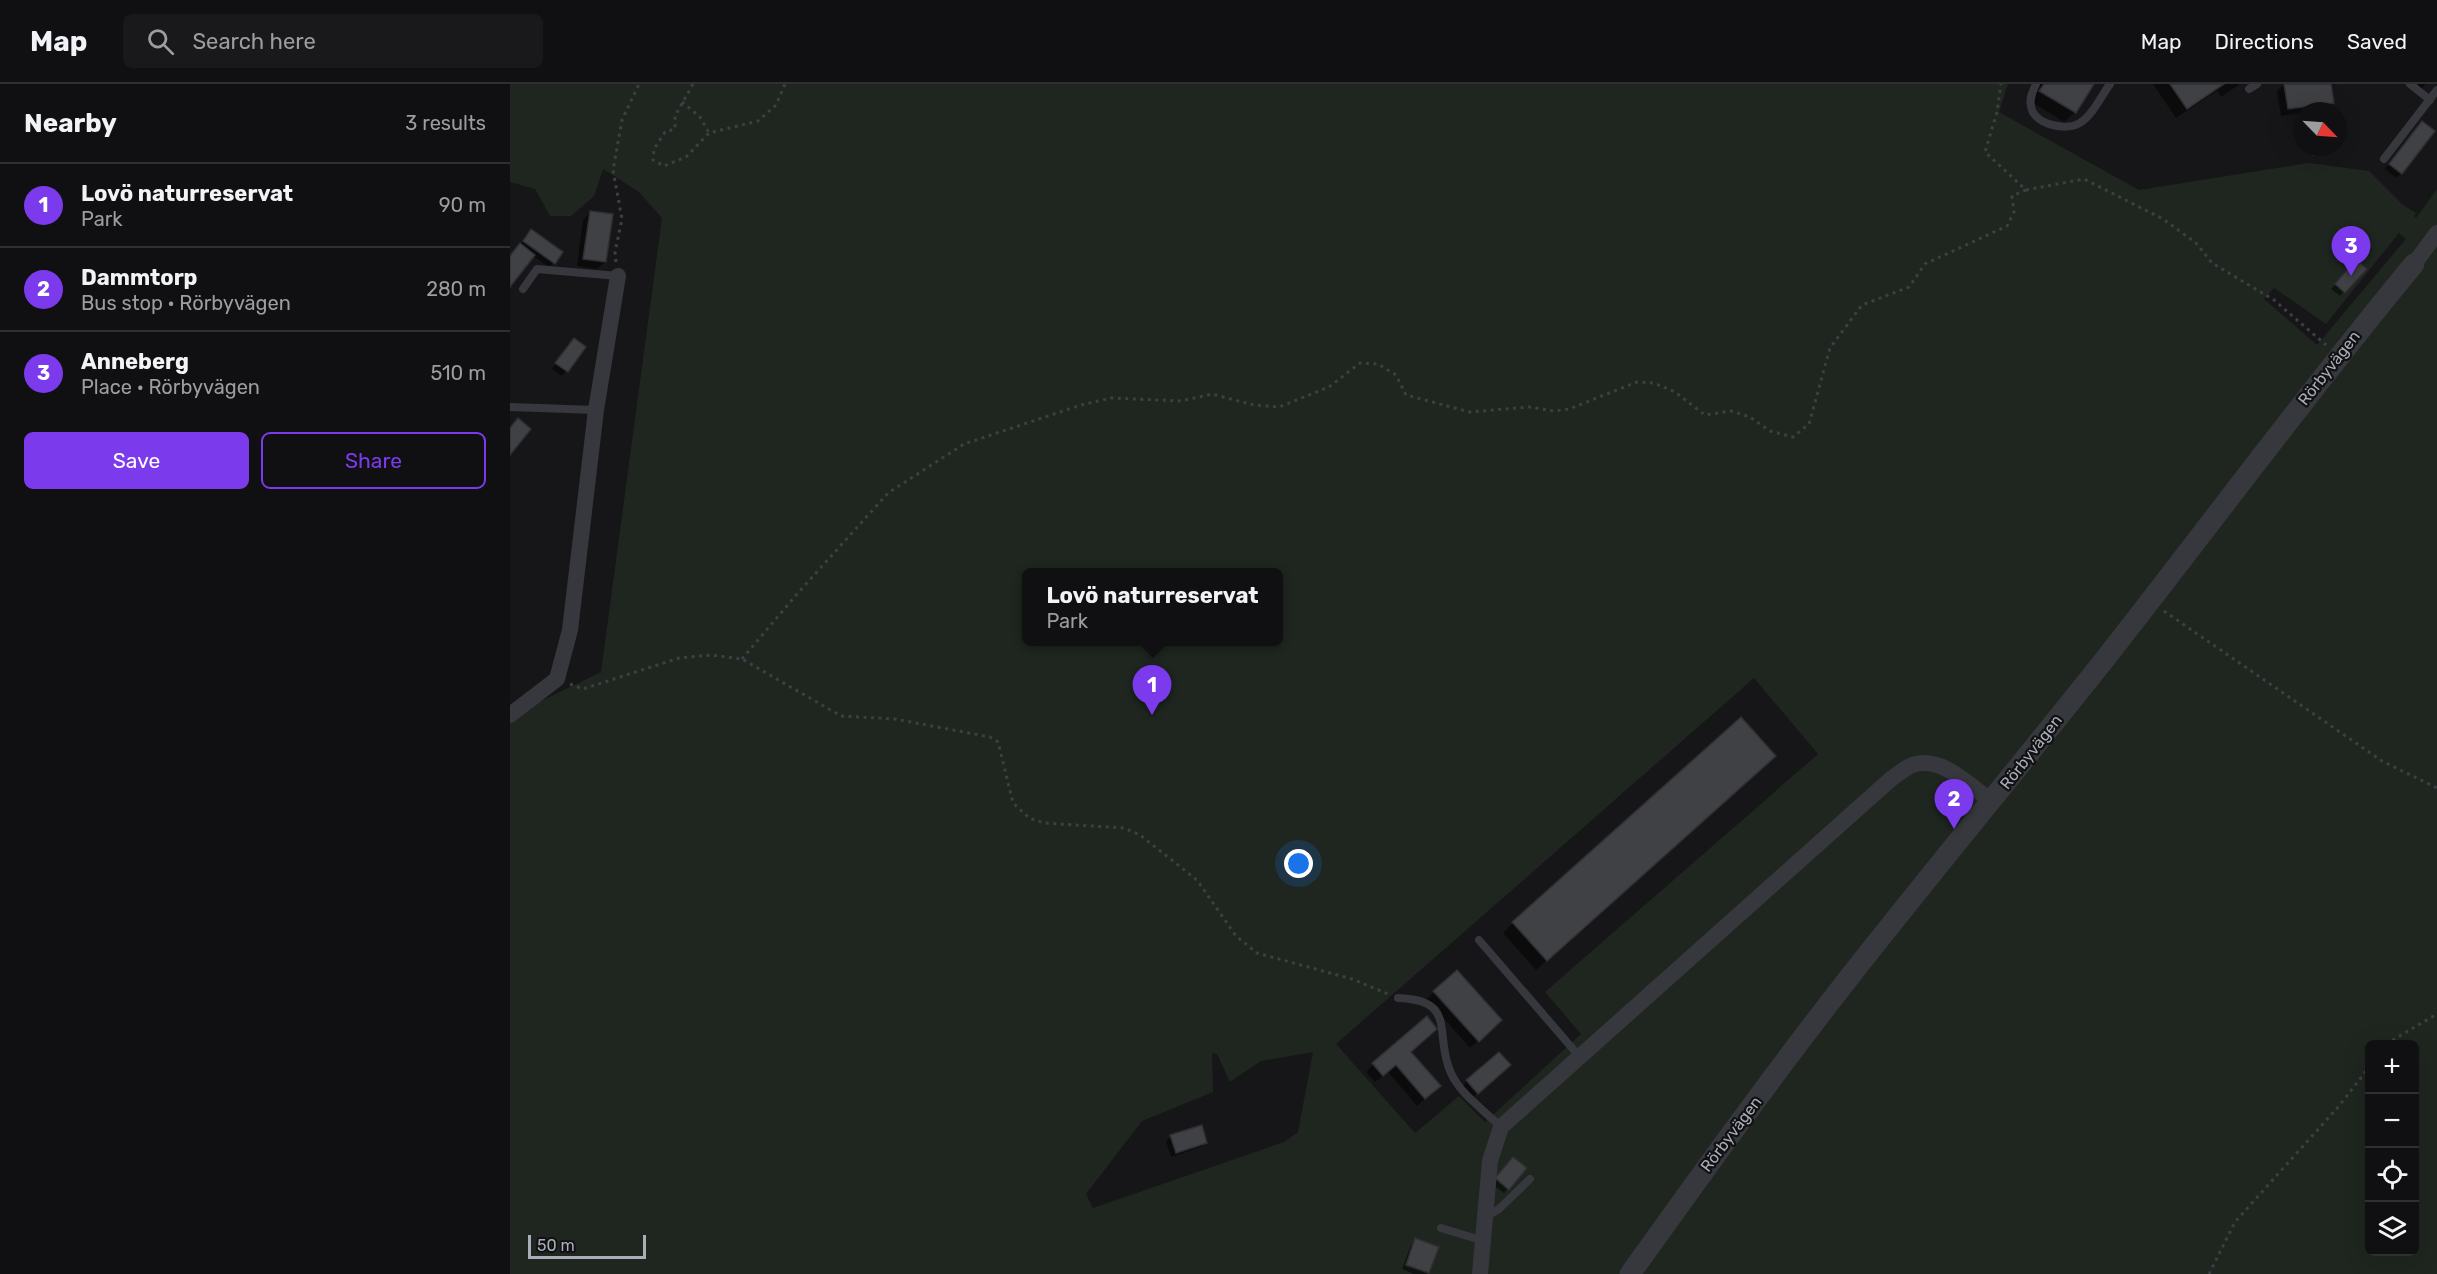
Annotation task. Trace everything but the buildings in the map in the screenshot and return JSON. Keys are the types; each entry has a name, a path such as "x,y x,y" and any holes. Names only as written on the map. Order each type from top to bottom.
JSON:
{"street":[{"name":"Rörbyvägen","path":"1630,1274 1706,1168 1848,980 2150,602 2338,355 2437,233"},
{"path":"510,715 557,679 570,630 596,410 618,276"},
{"path":"1480,1274 1490,1161 1501,1127 1891,779 1910,766 1926,762 1939,764 1992,802"}],"lane":[{"path":"2036,84 2031,95 2030,105 2033,113 2044,122 2066,126 2077,124 2086,118 2110,84"},
{"path":"2409,84 2430,100"},
{"path":"2384,159 2437,90"},
{"path":"523,289 537,269 618,276"},
{"path":"510,407 596,410"},
{"path":"1479,940 1579,1056"},
{"path":"1398,998 1418,998 1435,1009 1442,1024 1450,1072 1460,1086 1501,1127"},
{"path":"1486,1216 1499,1209 1530,1179"},
{"path":"1441,1228 1484,1241"}],"path":[{"path":"618,276 615,252 622,219 613,170 622,120 639,84"},
{"path":"693,84 675,116 675,129 665,132 654,149 653,160 664,166 686,158 709,133 758,121 776,105 785,84"},
{"path":"2001,84 1997,112 1985,152 2026,190"},
{"path":"682,102 700,117 709,133"},
{"path":"742,659 888,493 964,444 1081,405 1111,398 1181,401 1212,394 1254,405 1279,407 1329,387 1360,363 1378,364 1396,375 1406,395 1470,412 1529,407 1554,411 1569,409 1637,382 1654,383 1676,392 1705,415 1731,411 1750,417 1770,431 1793,436 1809,424 1830,348 1862,305 1909,287 1925,264 2007,226 2014,212 2012,196 2026,190 2084,179 2163,219 2196,243 2212,263 2274,300 2338,355"},
{"path":"2150,602 2236,658 2382,761 2437,788"},
{"path":"557,679 583,689 679,658 711,656 742,659 841,716 895,719 990,737 998,742 1013,803 1029,818 1044,823 1124,828 1140,835 1197,880 1236,936 1257,953 1352,979 1398,998"},
{"path":"2393,1040 2437,1014"},
{"path":"2209,1274 2235,1222 2340,1106 2365,1073"}],"shaded area":[{"path":"510,84 2008,84 1999,112 2139,190 2309,163 2369,171 2403,205 2416,213 2414,216 2416,218 2437,189 2437,1274 510,1274 510,716 601,672 662,218 639,192 603,169 594,196 571,216 550,216 535,189 510,182","holes":["2399,233 2406,239 2317,345 2264,299 2274,288 2326,324","1754,678 1818,754 1545,992 1581,1034 1485,1122 1459,1096 1415,1133 1336,1044","1313,1052 1298,1132 1284,1142 1093,1208 1086,1194 1142,1121 1213,1092 1212,1053 1217,1054 1230,1082 1261,1061"]}],"place":[{"name":"Anneberg","path":"2351,276"},
{"name":"Lovö naturreservat","path":"1152,715"},
{"name":"Dammtorp","path":"1954,829"}]}
